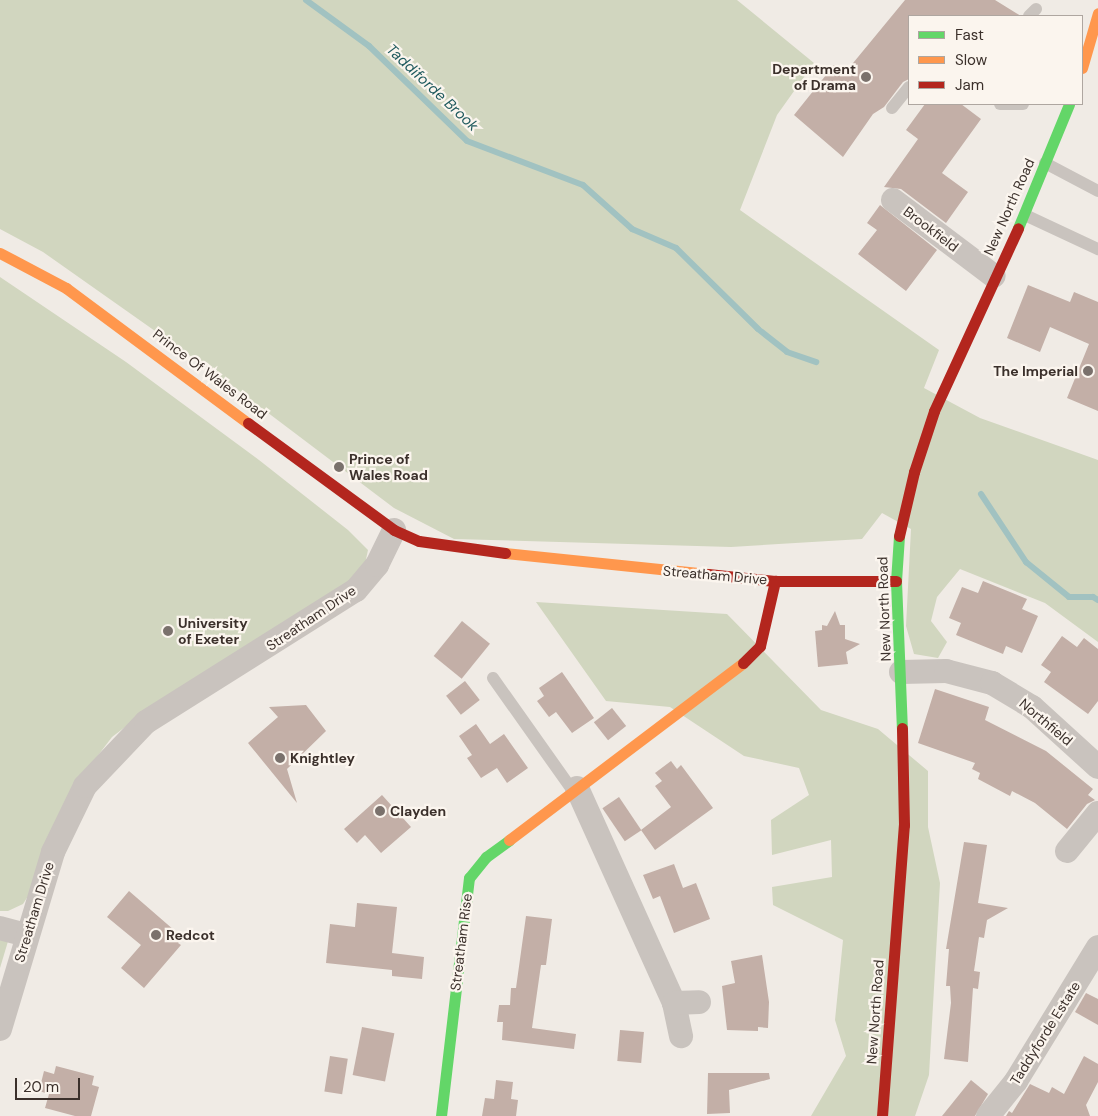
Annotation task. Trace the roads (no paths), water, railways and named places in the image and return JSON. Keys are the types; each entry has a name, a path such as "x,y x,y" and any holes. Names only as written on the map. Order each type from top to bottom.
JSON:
{"street":[{"path":"1083,65 1098,13"},
{"name":"New North Road","path":"882,1116 904,825 901,672 896,581 899,531 914,472 934,411 994,276 1025,215 1069,105"},
{"name":"Brookfield","path":"893,200 994,276"},
{"name":"Prince Of Wales Road","path":"0,253 66,288 125,329 394,530"},
{"name":"Streatham Drive","path":"0,1029 26,936 53,852 86,786 105,762 146,722 356,590 377,565 394,530 419,541 445,546 775,580 896,581"},
{"name":"Streatham Rise","path":"441,1116 469,878 486,857 734,672 760,646 775,580"},
{"name":"Northfield","path":"901,672 946,671 992,682 1032,707 1098,767"},
{"path":"575,790 674,1002 681,1036"},
{"path":"1067,851 1098,813"},
{"path":"0,928 26,936"},
{"name":"Taddyforde Estate","path":"988,1116 1016,1081 1098,947"},
{"path":"674,1002 699,1002"}],"lane":[{"path":"892,108 908,88"},
{"path":"1045,163 1098,191"},
{"path":"1025,215 1098,249"},
{"path":"493,678 575,790"}],"waterway":[{"name":"Taddiforde Brook","path":"306,0 369,46 467,141 583,185 632,229 676,248 758,329 787,352 816,362"},
{"name":"Taddiforde Brook","path":"981,494 1026,562 1069,597 1093,597 1098,600"}],"place":[{"name":"Department of Drama","path":"866,77"},
{"name":"The Imperial","path":"1088,371"},
{"name":"Prince of Wales Road","path":"339,467"},
{"name":"University of Exeter","path":"168,631"},
{"name":"Knightley","path":"280,758"},
{"name":"Clayden","path":"380,811"},
{"name":"Redcot","path":"156,935"}]}
